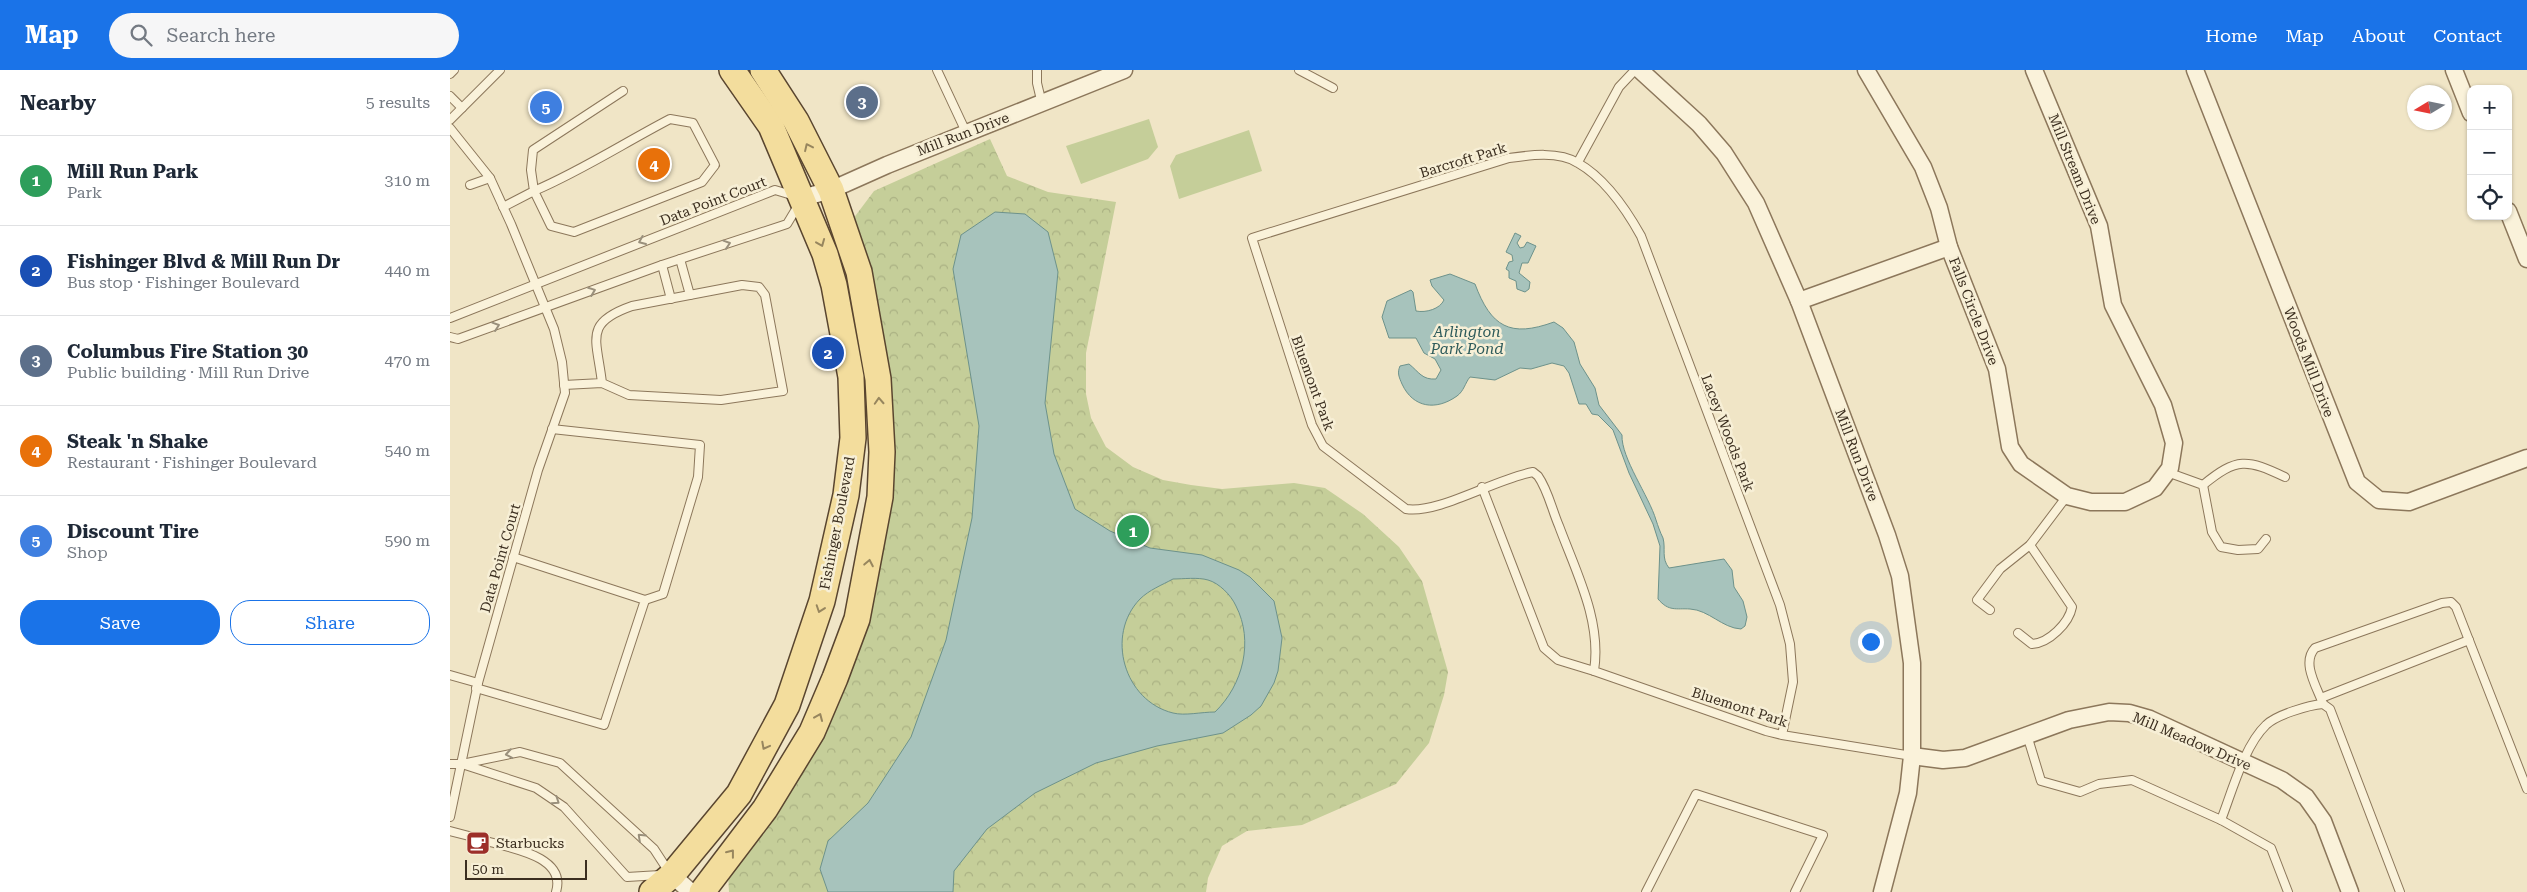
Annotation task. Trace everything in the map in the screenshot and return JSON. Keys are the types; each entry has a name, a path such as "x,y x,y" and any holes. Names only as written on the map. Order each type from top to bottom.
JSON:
{"main road":[{"name":"Fishinger Boulevard","path":"652,892 672,875 739,794 787,706 822,601 846,495 853,438 850,377 834,285 825,254 771,126 732,70"},
{"path":"702,892 765,809 812,732 857,619 880,497 882,452 878,379 859,272 831,190 796,121 764,70"}],"street":[{"name":"Mill Run Drive","path":"802,198 831,190 966,132 1042,104 1124,70"},
{"name":"Mill Run Drive","path":"1640,70 1699,124 1741,177 1756,203 1799,301 1887,535 1900,576 1912,663 1912,756 1908,793 1882,892"},
{"name":"Falls Circle Drive","path":"1866,70 1923,166 1939,208 1949,247 1997,369 2010,447 2021,464 2067,496"},
{"name":"Mill Stream Drive","path":"2034,70 2099,226 2112,305 2163,406 2174,443 2170,468 2155,488 2125,502 2091,502 2067,496"},
{"name":"Woods Mill Drive","path":"2195,70 2357,482 2379,500 2409,502 2527,458"},
{"path":"2454,70 2467,103"},
{"path":"2512,220 2527,259"},
{"name":"Falls Circle Drive","path":"1799,301 1949,247"},
{"name":"Mill Meadow Drive","path":"1912,756 1943,760 1965,758 2069,720 2110,712 2129,713 2150,719 2244,762 2295,788 2316,808 2350,892"},
{"path":"672,875 691,892"}],"lane":[{"path":"450,74 454,70"},
{"path":"450,120 500,70"},
{"path":"937,70 966,132"},
{"path":"1038,70 1037,83 1042,104"},
{"path":"1299,70 1333,88"},
{"path":"1578,162 1619,88 1635,70"},
{"path":"503,207 534,191 573,174 620,145 670,119 693,123 715,165 702,182 574,232 550,226 534,191 531,170 533,150 623,91"},
{"path":"450,96 462,108"},
{"name":"Data Point Court","path":"450,128 490,178 547,308 560,354 565,392 513,557 477,685 450,817"},
{"name":"Barcroft Park","path":"1252,238 1509,158 1545,155 1578,162"},
{"name":"Lacey Woods Park","path":"1578,162 1625,208 1641,236 1708,418 1769,573 1790,644 1792,663 1793,682 1782,735"},
{"path":"470,185 490,178"},
{"name":"Data Point Court","path":"536,286 650,238 775,190 802,198"},
{"path":"450,337 458,339 662,265 787,224 802,198"},
{"name":"Bluemont Park","path":"1252,238 1312,425 1323,446 1406,508 1427,509 1513,476 1533,472 1542,482 1594,626 1597,651 1594,671"},
{"path":"680,259 690,295"},
{"path":"662,265 671,299"},
{"path":"564,386 602,383 629,395 721,400 783,390 769,306 765,295 758,287 742,285 616,312 599,324 597,334 602,383"},
{"path":"450,318 536,286"},
{"path":"513,557 646,600 663,594 698,477 700,446 552,429"},
{"path":"2203,485 2223,469 2245,463 2258,464 2285,477"},
{"path":"2167,472 2203,485"},
{"path":"2203,485 2212,532 2222,547 2238,550 2258,550 2266,539"},
{"name":"Bluemont Park","path":"1482,487 1544,648 1558,660 1782,735 1912,756"},
{"path":"1990,610 1977,600 2000,569 2030,546 2067,496"},
{"path":"2018,633 2032,644 2047,640 2070,618 2072,607 2030,546"},
{"path":"450,675 604,724 646,600"},
{"path":"2400,892 2330,709 2322,701 2308,664 2310,654 2315,648 2442,603 2451,602 2456,607 2527,789"},
{"path":"2221,820 2244,762 2253,744 2267,724 2469,640"},
{"path":"2027,735 2041,780 2080,792 2099,784 2132,780 2221,820 2271,848 2288,892"},
{"path":"450,764 462,764 520,752 560,763 654,849 672,875"},
{"path":"462,764 536,788 564,807 627,877 672,875"},
{"path":"1646,892 1696,794 1823,835 1795,892"},
{"path":"450,831 469,836"},
{"path":"486,840 543,858 553,870 558,885 556,892"}],"green space":[{"path":"1149,119 1158,147 1148,159 1081,184 1066,146"},
{"path":"1249,130 1262,171 1179,199 1170,166 1176,155"},
{"path":"990,139 1007,176 1048,192 1116,202 1086,353 1086,394 1091,418 1106,447 1133,467 1163,480 1222,489 1294,483 1325,488 1363,514 1399,547 1422,581 1448,672 1444,695 1429,743 1396,784 1302,825 1247,831 1222,846 1208,878 1206,892 729,892 728,873 827,723 892,411 878,301 853,219 874,191"}],"water":[{"path":"995,212 1025,214 1048,232 1058,272 1045,403 1054,454 1075,509 1110,531 1150,548 1202,555 1239,570 1250,577 1274,601 1282,638 1278,671 1274,683 1261,706 1251,715 1223,733 1157,746 1096,763 1035,793 987,829 954,871 953,892 828,892 820,869 828,841 868,803 911,737 946,640 972,518 979,426 953,269 961,235","holes":["1173,579 1204,579 1216,584 1231,598 1241,619 1245,648 1243,662 1233,689 1215,712 1178,714 1156,706 1142,695 1132,681 1125,665 1122,648 1124,630 1129,614 1147,593"]},
{"path":"1515,233 1521,236 1517,243 1520,248 1524,247 1527,242 1536,246 1528,263 1522,263 1519,273 1530,282 1529,289 1525,292 1517,289 1516,281 1509,278 1509,271 1506,269 1509,262 1513,261 1512,255 1506,252"},
{"name":"Arlington Park Pond","path":"1450,274 1475,284 1488,310 1495,319 1504,325 1525,329 1554,322 1563,328 1574,342 1580,364 1595,388 1599,405 1622,435 1630,466 1652,510 1663,538 1664,557 1669,568 1724,559 1732,570 1734,587 1743,601 1747,617 1745,626 1741,629 1728,626 1697,610 1669,608 1658,599 1660,546 1653,524 1629,473 1613,430 1598,415 1592,414 1586,404 1579,404 1569,373 1564,366 1552,363 1531,369 1520,368 1495,380 1470,377 1457,396 1441,404 1426,405 1412,398 1399,377 1400,366 1409,364 1421,375 1431,379 1436,379 1441,370 1435,359 1424,353 1416,338 1389,338 1382,317 1387,301 1411,290 1416,311 1432,310 1439,306 1444,300 1432,286 1430,280"}],"place":[{"name":"Columbus Fire Station 30","path":"862,102"},
{"name":"Discount Tire","path":"546,107"},
{"name":"Steak 'n Shake","path":"654,164"},
{"name":"Fishinger Blvd & Mill Run Dr","path":"828,353"},
{"name":"Mill Run Park","path":"1133,531"},
{"name":"Starbucks","path":"478,843"}]}
